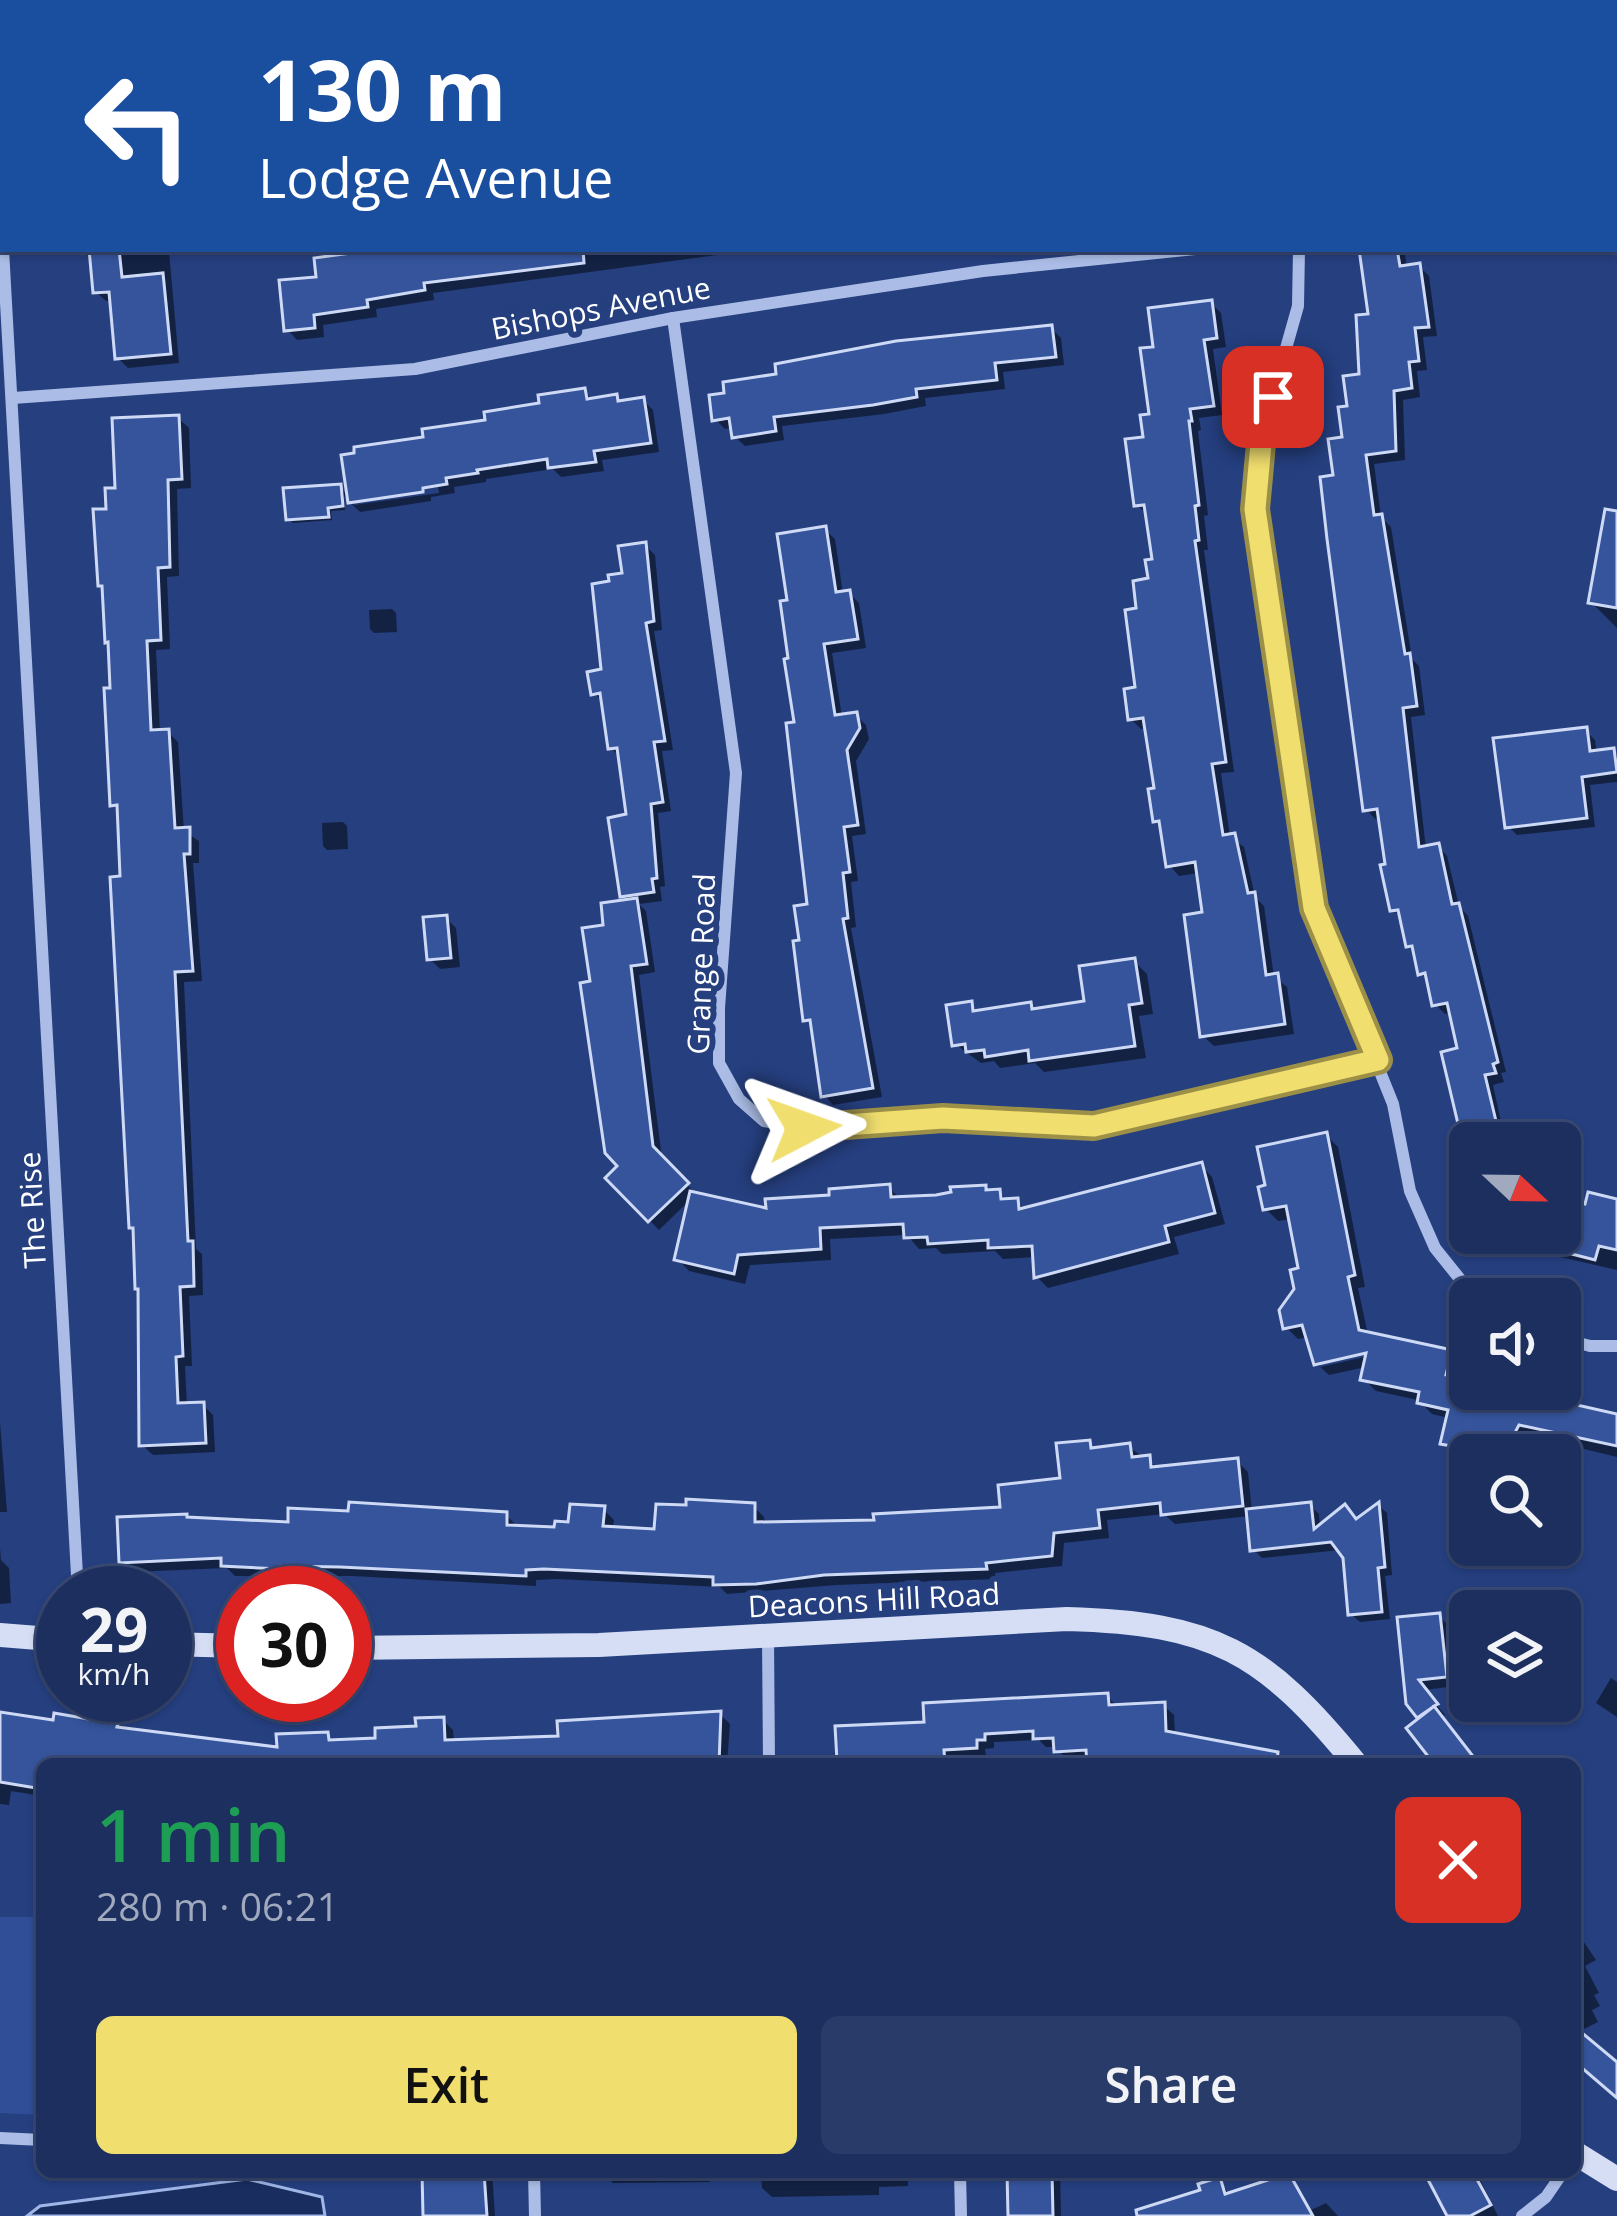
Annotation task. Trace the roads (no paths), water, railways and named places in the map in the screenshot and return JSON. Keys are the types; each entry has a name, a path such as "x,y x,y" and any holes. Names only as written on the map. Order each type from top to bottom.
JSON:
{"street":[{"name":"The Rise","path":"3,252 13,398 7,416 76,1566"},
{"name":"Bishops Avenue","path":"13,398 416,369 673,318 983,271 1166,252"},
{"path":"1299,252 1298,306 1262,433 1255,509 1314,908 1393,1104 1410,1191 1435,1248 1459,1278"},
{"name":"Grange Road","path":"673,318 736,773 719,1063 739,1100 764,1121 804,1128 943,1118 1094,1126 1378,1060"},
{"path":"1581,1344 1617,1346"},
{"name":"Deacons Hill Road","path":"372,1648 599,1645 1067,1619 1133,1621 1213,1640 1263,1669 1320,1720 1351,1758"},
{"path":"0,1635 36,1638"},
{"path":"768,1638 769,1758"},
{"path":"0,2138 36,2140"},
{"path":"1581,2158 1617,2179"},
{"path":"534,2178 536,2216"},
{"path":"959,2178 961,2216"},
{"path":"1522,2216 1546,2197 1560,2178"}]}
